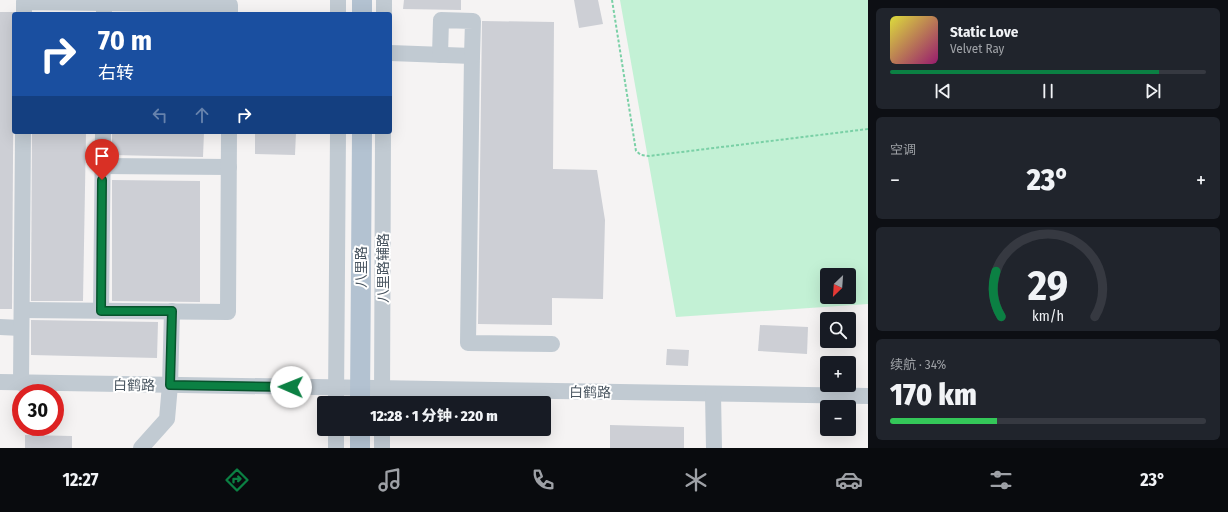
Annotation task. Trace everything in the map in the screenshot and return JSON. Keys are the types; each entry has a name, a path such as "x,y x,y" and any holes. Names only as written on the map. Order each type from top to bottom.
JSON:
{"main road":[{"path":"362,0 362,12"},
{"name":"八里路","path":"360,396 362,134"},
{"path":"360,436 360,448"}],"street":[{"path":"338,0 338,12"},
{"path":"384,0 384,12"},
{"path":"24,12 24,2 104,9 230,5 230,12"},
{"path":"440,55 440,20 473,21 468,342 552,344"},
{"path":"392,53 472,56"},
{"path":"21,383 23,134"},
{"path":"101,311 103,134"},
{"path":"22,310 228,312 229,134"},
{"path":"336,395 338,134"},
{"name":"八里路辅路","path":"382,396 383,134"},
{"path":"102,166 229,167"},
{"path":"141,448 167,419 170,385 172,311"},
{"path":"0,328 21,328"},
{"name":"白鹤路","path":"0,382 170,385 360,396"},
{"path":"713,394 714,448"},
{"name":"白鹤路","path":"382,396 713,394 868,396"},
{"path":"336,436 336,448"},
{"path":"382,436 382,448"}],"path":[{"path":"612,0 636,151 641,155 649,156 868,129"}],"green space":[{"path":"620,0 868,0 868,304 676,317"}],"building":[{"path":"404,0 461,0 461,10 403,9"},
{"path":"574,0 598,0 603,24 579,28"},
{"path":"0,12 12,12 12,309 0,309"},
{"path":"482,21 554,22 553,169 597,170 605,220 603,299 552,298 552,325 478,324"},
{"path":"32,134 86,134 83,301 31,301"},
{"path":"112,134 204,134 203,157 112,155"},
{"path":"255,134 296,134 295,155 255,154"},
{"path":"112,180 200,181 200,302 112,301"},
{"path":"31,320 158,322 157,358 31,355"},
{"path":"760,325 808,327 807,354 758,351"},
{"path":"667,349 689,350 688,366 666,365"},
{"path":"610,425 684,427 684,448 610,448"},
{"path":"25,436 72,436 72,448 25,448"}],"route":[{"path":"102,180 101,311 172,311 170,385 291,387"}]}
